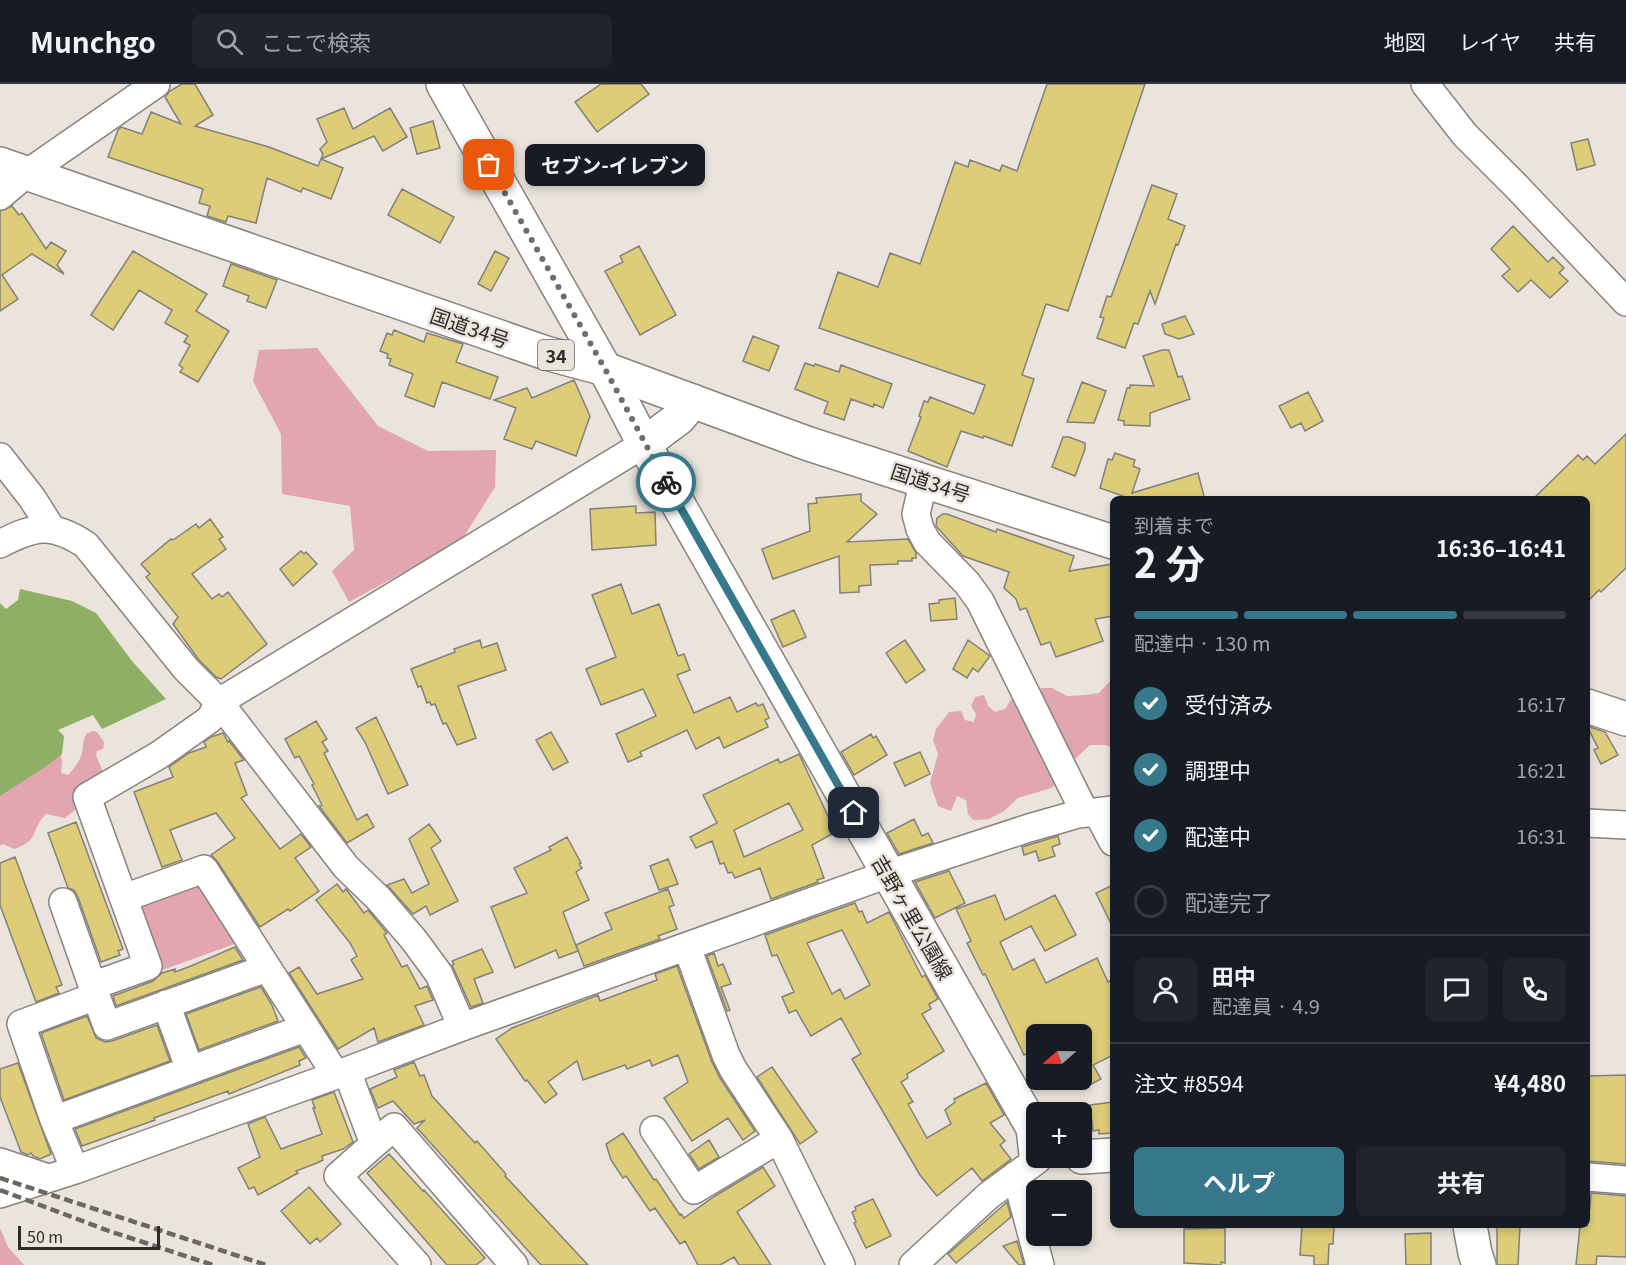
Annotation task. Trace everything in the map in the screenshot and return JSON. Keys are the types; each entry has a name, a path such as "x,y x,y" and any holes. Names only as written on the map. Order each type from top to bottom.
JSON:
{"main road":[{"name":"吉野ヶ里公園線","path":"443,84 605,369 644,444 1026,1116"},
{"name":"国道34号","path":"13,169 525,345 605,369 809,444 924,479 1110,541"},
{"path":"644,444 679,418 693,401"},
{"path":"1590,707 1626,719"},
{"path":"1092,1156 1110,1155"},
{"path":"1470,1228 1479,1265"}],"street":[{"path":"0,196 13,169 156,84"},
{"path":"1425,84 1465,135 1626,302"},
{"path":"75,1170 54,1120 21,1024 148,966 87,797 159,755 210,719 219,702 644,444"},
{"path":"0,457 32,498 51,528"},
{"path":"924,479 916,514 920,529 927,542 967,583 980,601 1110,836"},
{"path":"0,544 34,530 51,528 69,534 86,545 186,669 219,702 346,867 379,899 414,940 439,974 462,1027"},
{"path":"0,1194 75,1170 462,1027 888,874 1029,828 1098,812"},
{"path":"1590,824 1626,825"},
{"path":"124,898 204,869 305,1028 341,1073 375,1144"},
{"path":"63,902 107,1026 267,968"},
{"path":"687,947 726,1055 779,1139 841,1265"},
{"path":"166,1004 190,1070"},
{"path":"54,1120 305,1028"},
{"path":"417,1265 338,1176 394,1127 514,1265"},
{"path":"654,1130 694,1190 779,1139"},
{"path":"0,1161 48,1178"},
{"path":"913,1265 988,1196 1028,1168"},
{"path":"1038,1168 1040,1265"},
{"path":"1590,1177 1626,1180"}],"shaded area":[{"path":"317,348 378,426 428,451 496,450 495,487 461,541 349,602 332,571 354,550 350,506 282,494 281,434 253,381 259,350"},
{"path":"20,589 72,601 96,613 132,661 166,699 102,729 93,715 58,730 64,736 62,754 0,796 0,603 6,609 18,600"},
{"path":"1110,681 1110,747 1090,745 1069,765 1059,782 1051,788 1018,798 1004,811 989,819 973,820 968,814 966,800 957,796 951,811 938,806 930,783 938,754 933,740 936,729 949,712 961,711 965,720 974,722 976,714 971,706 975,697 984,695 988,706 995,712 1005,709 1012,698 1024,704 1035,697 1041,688 1052,688 1067,696 1099,693"},
{"path":"94,731 104,742 103,749 97,751 96,755 103,772 97,785 65,818 46,814 38,824 32,838 22,846 14,849 3,844 0,846 0,753 59,749 62,761 61,773 68,775 80,759 85,736"},
{"path":"200,878 240,942 157,972 134,902"},
{"path":"0,1228 8,1247 24,1265 0,1265"}],"building":[{"path":"182,84 195,84 213,115 195,126 269,147 318,166 321,159 343,168 331,199 303,188 301,192 267,178 256,223 228,216 226,222 207,216 210,206 199,203 203,189 108,157 118,130 121,127 142,134 151,112 181,124 165,97"},
{"path":"601,84 641,84 649,94 597,132 575,102"},
{"path":"1047,84 1145,84 1068,311 1046,304 1022,375 1034,379 1012,446 961,431 947,467 908,451 921,417 919,416 924,401 928,402 930,397 974,414 985,385 819,328 838,272 878,287 890,253 920,264 955,162 968,167 970,160 1000,171 1002,165 1017,171"},
{"path":"344,108 353,129 390,108 407,137 383,151 374,136 321,159 323,154 320,149 327,142 317,119"},
{"path":"433,121 440,148 417,154 410,128"},
{"path":"1588,139 1595,165 1577,170 1571,143"},
{"path":"1152,185 1177,194 1168,219 1185,226 1178,245 1176,244 1155,304 1150,291 1138,324 1134,323 1125,348 1097,338 1104,318 1100,317 1107,296 1111,297"},
{"path":"402,189 454,217 440,243 388,215"},
{"path":"12,206 19,215 22,213 46,249 51,242 66,251 57,265 64,274 32,254 2,275 18,299 0,311 0,211"},
{"path":"1513,226 1548,262 1553,257 1564,268 1559,273 1568,281 1550,298 1531,280 1518,292 1502,276 1510,269 1491,249"},
{"path":"639,246 676,315 640,335 605,271 623,262 620,256"},
{"path":"133,251 207,294 196,311 229,331 198,382 180,372 183,368 179,365 190,345 184,342 188,336 165,323 172,310 139,290 113,330 91,315"},
{"path":"495,251 509,258 491,291 478,284"},
{"path":"231,264 277,280 266,308 247,301 249,296 223,286"},
{"path":"1185,316 1194,334 1179,339 1165,334 1162,324"},
{"path":"394,330 424,342 427,333 463,344 456,362 498,377 490,399 442,382 434,407 405,396 413,374 389,365 391,359 387,358 388,354 380,351 387,333 392,335"},
{"path":"753,336 779,346 769,371 743,361"},
{"path":"1169,350 1178,377 1182,376 1190,399 1150,413 1150,426 1124,425 1124,421 1118,420 1127,388 1130,388 1130,385 1154,386 1143,356"},
{"path":"805,363 839,372 841,365 892,384 883,408 851,399 844,420 824,413 828,402 795,389"},
{"path":"574,380 590,416 576,456 536,441 532,449 504,439 516,408 494,400 527,388 532,398"},
{"path":"1082,382 1106,391 1094,423 1067,422"},
{"path":"1308,392 1323,421 1305,431 1301,423 1291,428 1279,406"},
{"path":"1626,434 1626,568 1601,592 1599,590 1590,599 1590,496 1536,496 1578,455 1583,460 1587,456 1595,464"},
{"path":"1063,437 1085,443 1075,476 1052,467"},
{"path":"1115,453 1135,460 1133,466 1140,469 1132,493 1198,473 1204,496 1123,496 1100,488 1108,459 1112,460"},
{"path":"861,494 861,501 877,514 847,542 908,539 916,553 916,558 912,558 912,561 898,561 898,564 870,565 871,585 859,586 859,592 840,593 839,556 773,579 762,549 810,531 808,504 817,503 816,498"},
{"path":"636,506 636,513 655,512 656,545 592,550 590,509"},
{"path":"947,514 1074,556 1069,571 1110,564 1110,616 1095,619 1103,641 1056,657 1050,642 1041,645 1026,608 1020,610 1016,599 1004,588 1009,572 963,556 936,526 937,518"},
{"path":"210,519 223,537 219,539 226,549 192,574 212,599 219,594 222,597 228,592 267,644 221,679 199,660 173,624 178,617 146,577 150,574 141,564 171,539 173,540 196,524 199,528"},
{"path":"301,551 304,554 306,552 317,564 293,586 280,569"},
{"path":"621,584 632,614 659,604 678,656 684,654 690,670 677,675 694,713 730,697 737,712 756,703 758,706 763,704 769,718 765,720 768,727 724,748 719,737 696,749 687,730 640,752 642,756 628,762 616,734 656,716 643,689 601,705 586,669 616,657 592,595"},
{"path":"955,598 957,619 931,621 929,604"},
{"path":"794,610 806,637 783,647 771,620"},
{"path":"480,640 482,648 497,643 506,670 458,686 476,738 457,745 446,723 443,724 435,704 427,703 421,686 418,687 411,669"},
{"path":"905,640 925,670 906,683 886,653"},
{"path":"968,640 990,656 978,672 973,668 967,678 953,669"},
{"path":"376,717 408,785 388,794 365,742 356,728"},
{"path":"316,721 327,739 322,742 328,751 324,753 357,820 367,814 374,827 347,843 319,806 322,805 312,785 314,784 299,756 295,758 285,739"},
{"path":"1590,727 1605,732 1618,755 1601,764 1594,750 1598,748"},
{"path":"551,732 568,762 553,770 536,740"},
{"path":"223,733 244,760 235,763 247,795 241,798 280,849 301,834 311,847 295,858 319,891 290,911 288,909 260,927 211,855 235,838 216,813 170,830 182,860 162,867 134,792 173,777 169,767 189,753 206,747 204,742 211,737"},
{"path":"871,734 873,738 876,736 887,755 854,775 841,752"},
{"path":"920,752 930,774 905,786 894,763"},
{"path":"799,754 833,827 829,829 832,834 812,845 824,878 771,899 760,868 735,878 732,872 728,873 724,863 720,864 712,841 696,848 690,837 717,823 703,795 778,759 780,763","holes":["789,803 803,830 744,857 734,830"]},
{"path":"914,819 922,836 928,833 933,843 899,854 887,833"},
{"path":"76,822 123,949 118,951 120,955 101,962 78,897 74,890 68,888 48,833"},
{"path":"429,824 441,841 431,848 458,901 430,915 426,906 413,914 387,885 404,879 412,893 429,884 409,839"},
{"path":"1058,836 1060,844 1052,847 1055,856 1039,861 1036,851 1024,855 1022,847"},
{"path":"567,837 581,863 579,864 582,868 576,872 589,900 563,912 578,951 559,958 556,950 515,968 491,907 527,893 514,868 551,850 549,847"},
{"path":"15,857 62,985 56,987 59,993 36,1002 0,905 0,863"},
{"path":"668,859 678,884 659,890 650,866"},
{"path":"949,871 965,903 935,918 915,882"},
{"path":"337,884 343,892 346,889 364,913 368,910 387,933 384,935 402,967 407,965 420,989 427,986 433,1000 415,1006 424,1025 378,1042 374,1028 338,1049 289,973 299,967 317,994 363,979 351,960 357,956 350,943 316,900"},
{"path":"1110,886 1110,922 1096,893"},
{"path":"668,889 674,905 669,907 677,929 658,936 660,939 584,966 576,945 612,929 605,913"},
{"path":"995,895 1005,920 1055,895 1076,935 1045,951 1031,926 1000,942 1013,970 1034,959 1046,983 1097,958 1108,982 1110,981 1110,1056 1093,1065 1101,1079 1092,1084 1092,1024 1026,1024 1026,1054 1024,1055 985,974 983,975 967,943 971,941 956,909"},
{"path":"855,903 859,912 862,911 867,923 889,912 922,977 925,975 938,999 929,1004 931,1009 922,1014 944,1051 907,1074 908,1078 901,1082 913,1102 908,1104 927,1138 951,1124 945,1110 955,1102 954,1099 986,1083 1004,1115 990,1123 1005,1141 1000,1145 1011,1159 982,1181 972,1168 937,1196 920,1175 852,1059 861,1054 841,1018 811,1036 796,1010 789,1013 782,997 794,992 777,955 772,956 765,935","holes":["842,930 870,985 845,999 840,989 832,994 807,943"]},
{"path":"235,947 243,960 116,1006 113,996 153,981 162,973 175,969 175,972"},
{"path":"482,949 493,972 474,979 483,1003 471,1007 452,961"},
{"path":"714,953 718,966 723,964 731,984 721,987 730,1010 727,1011 707,956"},
{"path":"677,966 712,1062 755,1131 743,1140 728,1118 692,1141 664,1098 688,1082 678,1055 652,1066 650,1060 627,1069 625,1065 583,1080 577,1061 548,1082 557,1094 545,1103 527,1080 525,1081 496,1039 512,1028 598,995 600,1001 657,980 655,974"},
{"path":"261,987 278,1021 199,1050 186,1014"},
{"path":"87,1016 96,1038 105,1042 157,1025 170,1061 64,1100 41,1033"},
{"path":"299,1047 306,1058 299,1061 300,1065 229,1094 228,1091 82,1146 75,1129"},
{"path":"414,1062 420,1076 424,1075 432,1096 475,1143 477,1141 506,1174 505,1176 588,1265 541,1265 417,1128 425,1120 414,1124 393,1101 378,1108 370,1089 397,1077 394,1070"},
{"path":"18,1063 51,1154 40,1159 31,1153 28,1155 21,1152 0,1097 0,1069"},
{"path":"772,1067 817,1132 800,1144 757,1077"},
{"path":"1626,1075 1626,1164 1590,1161 1590,1076"},
{"path":"334,1092 353,1142 343,1149 322,1156 323,1160 296,1171 298,1173 258,1195 254,1187 249,1189 238,1168 260,1157 248,1124 265,1117 281,1149 322,1134 312,1100"},
{"path":"1110,1102 1110,1133 1099,1134 1099,1130 1093,1131 1092,1105"},
{"path":"623,1133 654,1180 656,1179 684,1218 763,1167 775,1186 737,1212 771,1265 739,1265 734,1257 720,1265 698,1265 685,1241 680,1244 655,1208 650,1211 626,1176 623,1178 611,1160 606,1144"},
{"path":"709,1140 719,1157 699,1169 689,1154"},
{"path":"389,1154 485,1258 476,1265 447,1265 367,1173"},
{"path":"309,1187 341,1224 320,1242 317,1238 310,1244 281,1211"},
{"path":"1591,1193 1626,1196 1626,1257 1597,1256 1596,1265 1576,1265 1580,1228 1590,1228"},
{"path":"873,1199 891,1236 866,1248 854,1223 856,1222 852,1212 856,1210 855,1207"},
{"path":"1007,1202 1011,1217 956,1263 948,1254"},
{"path":"1225,1228 1225,1263 1221,1262 1221,1265 1184,1263 1184,1229"},
{"path":"1302,1228 1334,1228 1333,1244 1329,1244 1328,1265 1314,1265 1314,1256 1300,1255"},
{"path":"1497,1228 1520,1228 1518,1265 1497,1265"},
{"path":"1431,1233 1431,1265 1406,1265 1405,1234"},
{"path":"1017,1241 1024,1265 1019,1265 1003,1246"}],"railway":[{"path":"0,1178 266,1265"},
{"path":"0,1190 109,1231 213,1265"}],"way so far":[{"path":"489,165 605,369 666,482"}],"place":[{"name":"セブン-イレブン","path":"489,165"}],"route":[{"path":"666,482 854,813"}]}
